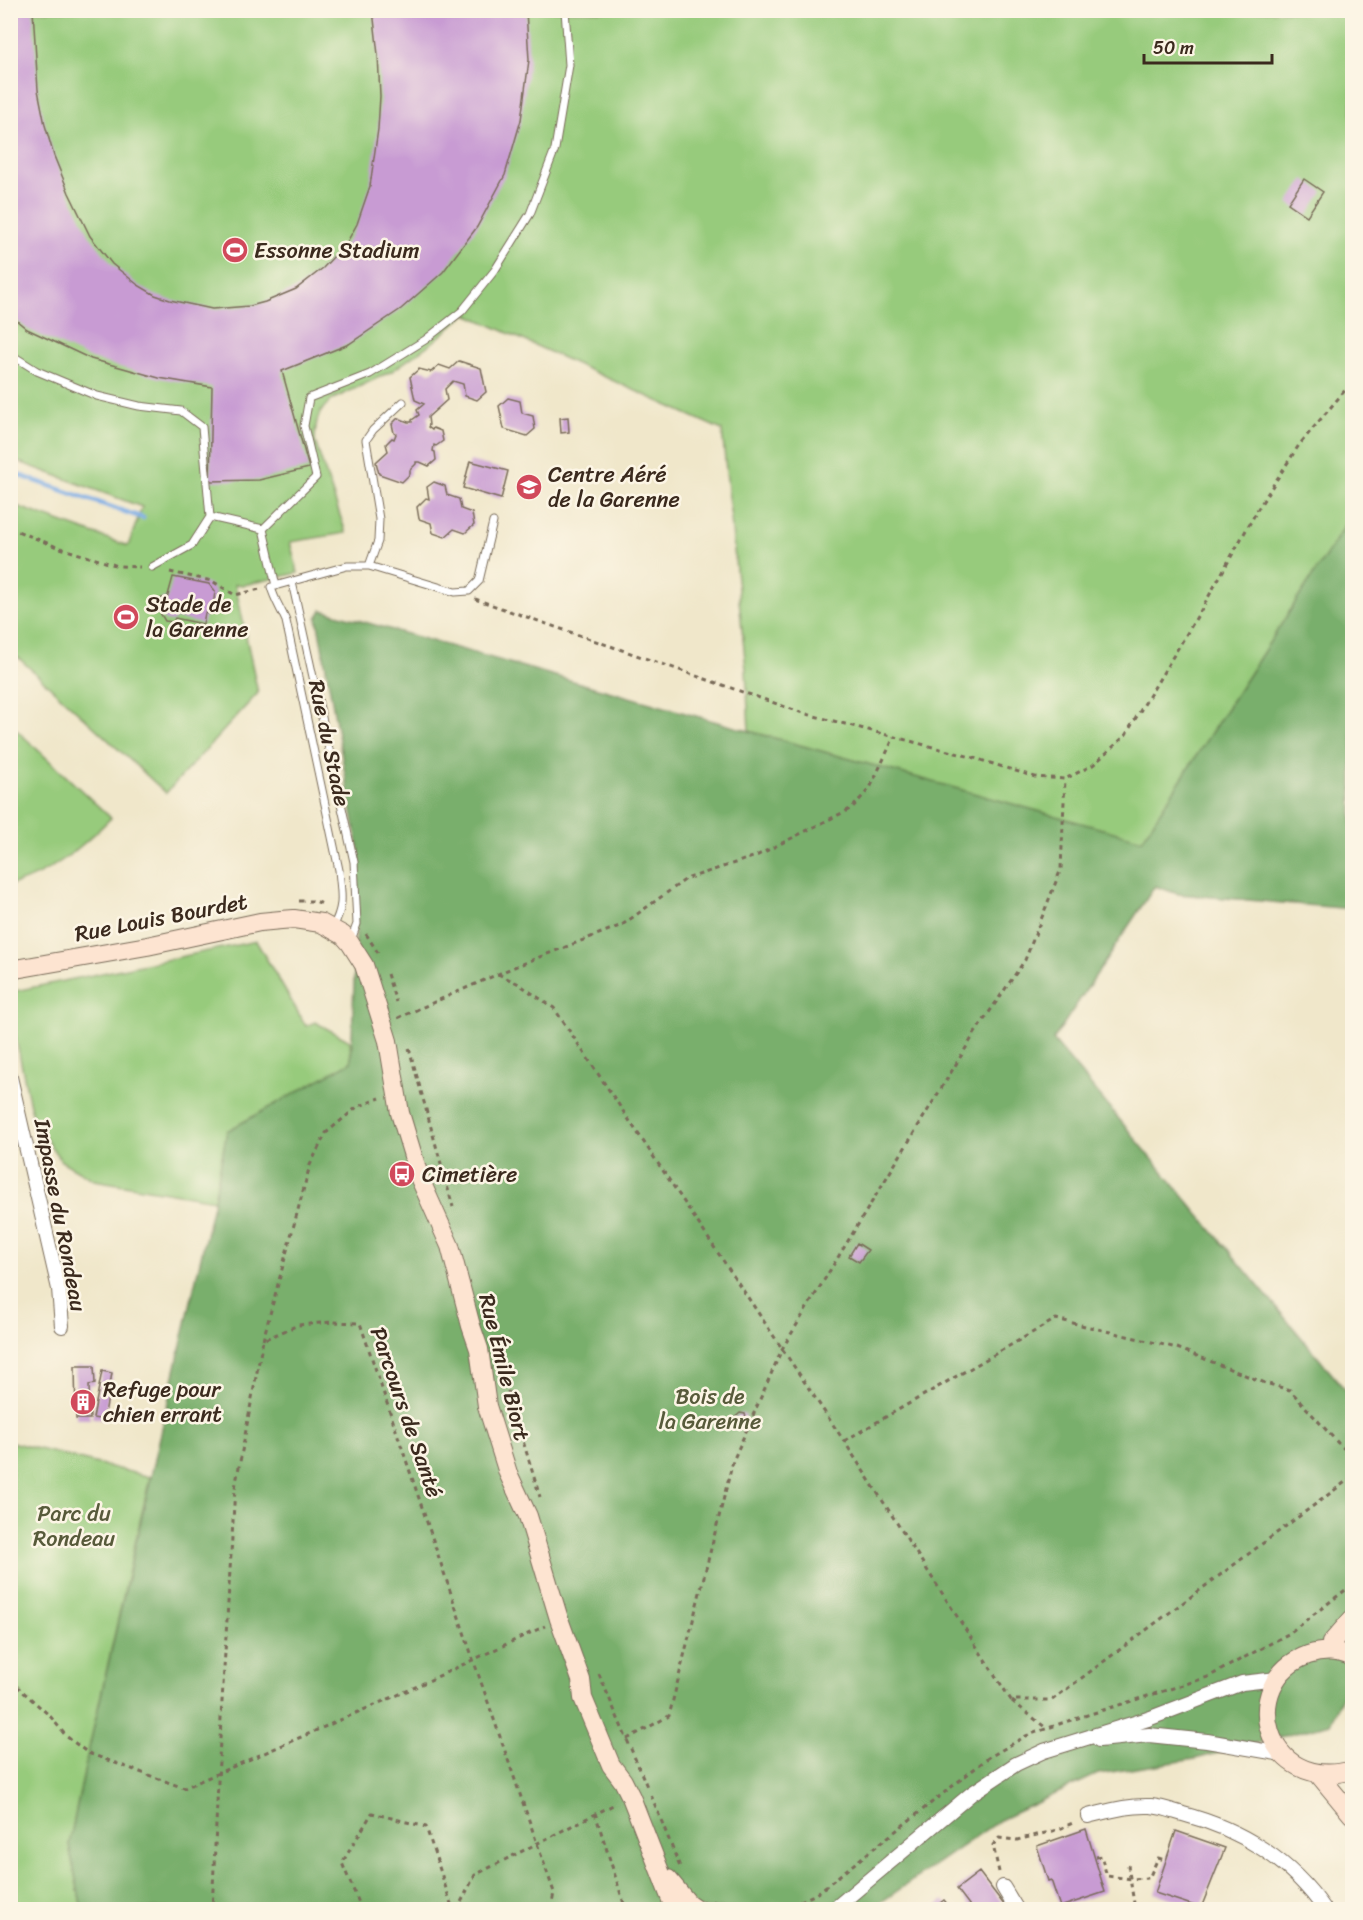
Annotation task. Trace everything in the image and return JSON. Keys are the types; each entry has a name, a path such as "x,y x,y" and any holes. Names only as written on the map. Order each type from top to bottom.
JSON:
{"street":[{"name":"Rue Louis Bourdet","path":"10,970 147,946 260,922 294,919 326,926"},
{"name":"Rue Émile Biort","path":"326,926 350,943 362,960 388,1041 395,1091 420,1179 450,1245 479,1349 487,1406 508,1473 528,1516 559,1619 581,1680 583,1698 611,1765 631,1797 675,1910"},
{"name":"Impasse du Rondeau","path":"10,1077 59,1289 62,1326"},
{"path":"1331,1652 1331,1643 1353,1619"},
{"path":"1353,1657 1331,1652 1315,1653 1300,1658 1287,1667 1277,1679 1269,1698 1267,1718 1272,1737 1282,1754 1299,1767 1319,1775 1337,1775 1353,1770"},
{"path":"833,1909 971,1794 1016,1764 1044,1751 1148,1719 1242,1683 1277,1679"},
{"path":"1067,1743 1149,1735 1282,1754"},
{"path":"1319,1775 1353,1815"},
{"path":"1088,1816 1117,1809 1154,1806 1218,1825 1262,1847 1280,1861 1312,1891 1325,1910"},
{"name":"Rue Émile Biort","path":"644,1830 666,1878 688,1903 701,1904"},
{"path":"1003,1887 1017,1910"}],"lane":[{"path":"263,529 316,477 304,426 309,398 370,374 425,340 462,311 495,270 530,214 555,149 569,65 565,10"},
{"path":"10,354 37,371 97,396 139,406 181,411 202,427 210,517 192,545 152,567"},
{"path":"369,566 378,541 379,519 366,440 373,430 403,402"},
{"path":"210,517 263,529"},
{"path":"263,529 276,586 347,567 369,566 455,592 469,591 479,581 493,522"},
{"name":"Rue du Stade","path":"292,582 354,862 357,924 350,943"},
{"name":"Rue du Stade","path":"276,586 271,587 275,601 286,621 339,870 341,912"},
{"path":"326,926 341,912"}],"path":[{"path":"455,592 803,713 971,757 1035,777 1065,779 1093,765 1125,736 1201,610 1259,507 1299,445 1353,382"},
{"path":"382,1023 622,925 686,879 756,856 852,808 870,788 894,737"},
{"path":"627,1739 669,1716 733,1461 782,1349 975,1033 1025,960 1060,869 1065,779"},
{"path":"293,901 315,901 341,912"},
{"path":"357,924 379,951 382,960"},
{"path":"385,970 397,1006"},
{"path":"498,974 517,983 554,1008 844,1441 1011,1700 1046,1728"},
{"path":"400,1017 403,1027"},
{"path":"408,1048 456,1217"},
{"path":"212,1910 236,1488 263,1340 310,1165 326,1133 357,1107 395,1091"},
{"path":"844,1441 1056,1319 1177,1348 1265,1383 1290,1390 1338,1443 1353,1456"},
{"name":"Parcours de Santé","path":"263,1340 298,1325 332,1322 360,1323 554,1892 550,1910"},
{"path":"499,1362 540,1498"},
{"path":"1011,1700 1052,1700 1353,1477"},
{"path":"701,1904 726,1907 796,1903 816,1894 988,1758 1026,1736 1208,1677 1288,1634 1353,1585"},
{"path":"10,1680 50,1716 66,1736 88,1753 184,1788 409,1690 559,1619"},
{"path":"595,1664 684,1875"},
{"path":"455,1910 475,1875 631,1797"},
{"path":"362,1910 342,1863 372,1812 426,1827 455,1910"},
{"path":"595,1813 626,1910"},
{"path":"1003,1887 993,1845 999,1838 1017,1840 1057,1830 1088,1816"},
{"path":"1096,1857 1101,1856 1107,1876 1132,1879 1149,1878 1158,1858 1165,1860"},
{"path":"1128,1865 1132,1879 1135,1910"}],"green space":[{"path":"10,11 1352,11 1352,515 1142,840 749,731 746,669 722,430 466,314 433,342 392,371 333,399 323,408 316,423 315,442 346,533 290,542 298,573 244,585 235,584 258,693 166,793 11,651 11,504 128,546 142,507 11,459"},
{"name":"Bois de la Garenne","path":"1352,515 1352,909 1178,894 1155,886 1053,1040 1352,1398 1352,1674 1330,1724 1195,1759 1098,1774 1000,1820 871,1909 82,1909 69,1845 214,1200 227,1131 351,1062 359,851 317,618 322,610 1142,840"},
{"path":"10,724 111,818 89,839 53,867 11,885"},
{"path":"256,941 306,1026 315,1022 350,1041 351,1063 227,1131 214,1200 94,1180 61,1161 33,1120 11,1015 10,992"},
{"name":"Parc du Rondeau","path":"11,1442 150,1477 69,1845 82,1909 11,1910"}],"building":[{"path":"10,10 33,10 38,90 45,125 54,156 69,193 90,236 112,264 138,285 155,295 170,300 212,309 250,306 296,289 323,268 347,242 357,224 370,186 378,129 380,96 373,10 526,10 529,60 521,120 505,175 477,227 443,272 401,309 349,344 282,371 309,468 259,480 210,481 212,387 159,378 91,359 27,329 10,315"},
{"path":"1304,179 1323,192 1307,216 1288,203"},
{"path":"459,361 481,368 486,392 477,400 465,396 463,384 453,381 445,389 447,400 428,417 428,427 441,431 443,441 434,445 436,460 429,466 416,462 410,474 402,482 379,474 376,462 388,451 386,444 392,438 394,439 396,434 392,424 398,418 412,422 419,415 417,410 424,404 415,400 410,377 419,369 431,372 439,365 450,369"},
{"path":"508,398 520,401 522,413 533,416 535,429 527,436 504,429 499,406"},
{"path":"568,417 569,432 561,433 560,418"},
{"path":"470,461 508,471 501,499 463,488"},
{"path":"434,482 445,486 447,495 459,499 461,509 472,513 474,525 465,533 454,529 445,537 433,533 431,523 419,519 417,507 426,498 429,499 427,487"},
{"path":"173,577 209,584 215,592 212,614 205,613 203,624 175,618 173,622 165,621 159,611 162,598 167,599"},
{"path":"857,1243 868,1250 859,1262 849,1256"},
{"name":"Refuge pour chien errant","path":"75,1366 94,1366 95,1384 89,1385 90,1419 76,1419"},
{"name":"Refuge pour chien errant","path":"102,1371 112,1373 104,1420 93,1418"},
{"path":"740,1413 745,1414 746,1417 735,1425 732,1420"},
{"path":"1086,1829 1105,1892 1060,1907 1051,1880 1048,1881 1037,1846"},
{"path":"1176,1831 1225,1848 1201,1908 1155,1893"},
{"path":"979,1872 1008,1910 973,1910 957,1889"},
{"path":"944,1900 952,1910 931,1910"}],"waterway":[{"path":"10,472 143,518"}],"place":[{"name":"Essonne Stadium","path":"235,250"},
{"name":"Centre Aéré de la Garenne","path":"529,487"},
{"name":"Stade de la Garenne","path":"126,617"},
{"name":"Cimetière","path":"402,1174"},
{"name":"Refuge pour chien errant","path":"83,1402"}]}
